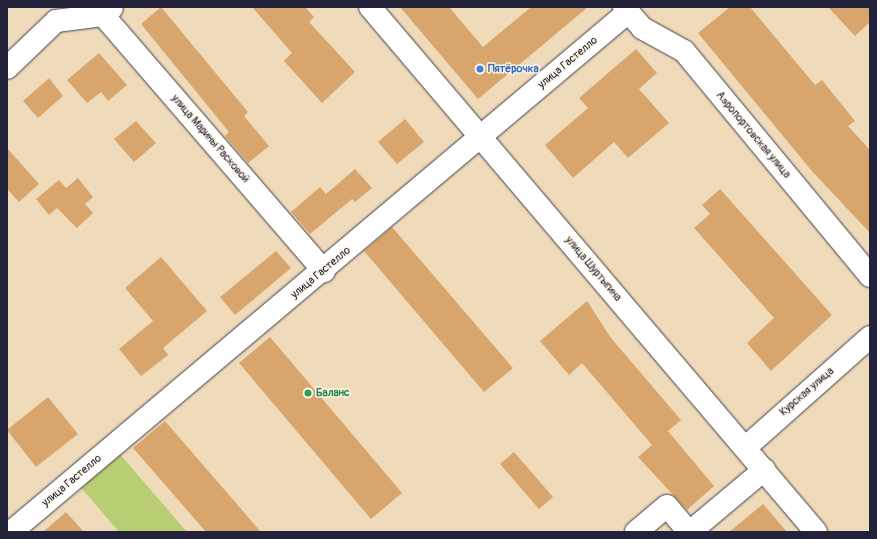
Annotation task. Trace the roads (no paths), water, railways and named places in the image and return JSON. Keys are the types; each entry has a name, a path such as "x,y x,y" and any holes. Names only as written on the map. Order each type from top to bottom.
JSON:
{"street":[{"name":"улица Шуртыгина","path":"370,7 816,532"},
{"name":"улица Гастелло","path":"12,532 482,137 626,9"},
{"name":"Аэропортовская улица","path":"626,9 642,28 684,52 870,276"},
{"path":"7,68 56,21 104,10"},
{"name":"улица Марины Расковой","path":"104,10 324,271"},
{"name":"Курская улица","path":"745,448 870,337"},
{"path":"636,532 667,506 690,532 764,470"}],"place":[{"name":"Пятёрочка","path":"480,69"},
{"name":"Баланс","path":"308,393"}]}
